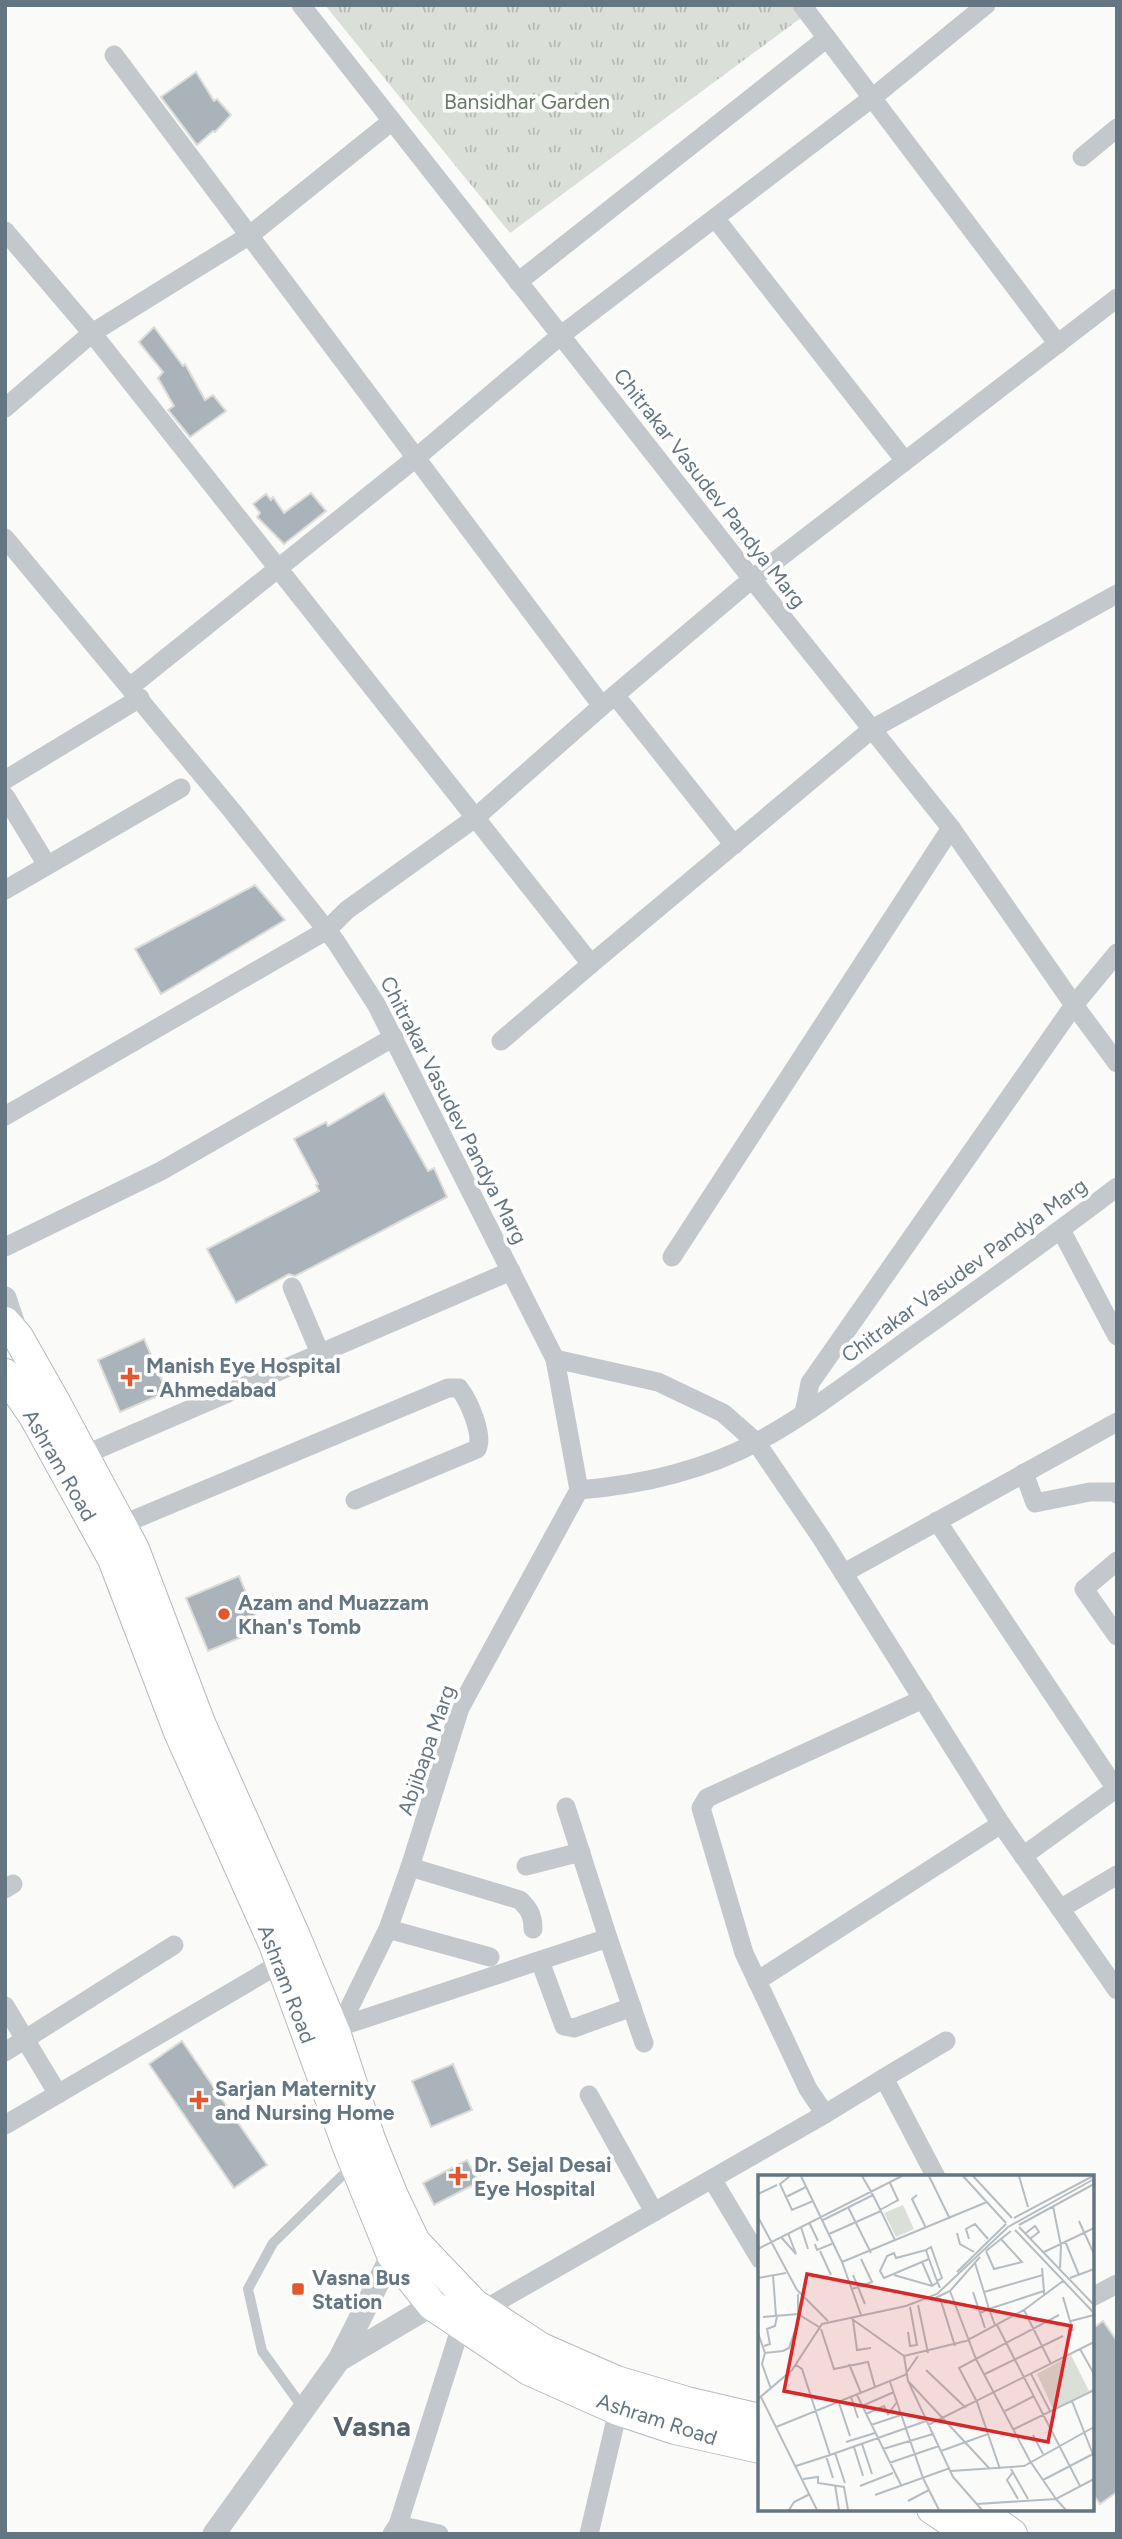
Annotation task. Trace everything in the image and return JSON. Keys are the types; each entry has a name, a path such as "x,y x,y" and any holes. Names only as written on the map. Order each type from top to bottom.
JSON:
{"main road":[{"name":"Ashram Road","path":"12,1329 56,1404 134,1549 200,1723 339,2031 404,2249 456,2285 472,2318 529,2370 622,2397 687,2402 758,2419"},
{"name":"Ashram Road","path":"5,1374 34,1416 113,1559 178,1732 281,1963 355,2164 404,2249 432,2305 472,2318"},
{"name":"Ashram Road","path":"622,2397 675,2429 758,2448"},
{"path":"936,2511 970,2534"},
{"path":"980,2511 1012,2534"}],"street":[{"name":"Chitrakar Vasudev Pandya Marg","path":"301,5 751,579 951,828 1117,1063"},
{"path":"802,5 1058,344"},
{"path":"5,780 135,693 278,567 417,457 560,335 872,98 986,5"},
{"path":"518,282 827,38"},
{"path":"114,55 417,457 608,700 734,845"},
{"path":"5,408 92,333 250,234 392,121"},
{"path":"1082,157 1117,128"},
{"path":"715,218 905,461"},
{"path":"5,231 92,333 591,964"},
{"path":"5,1116 327,930 347,909 475,818 608,700 751,579 1117,298"},
{"name":"Chitrakar Vasudev Pandya Marg","path":"5,538 327,930 376,1004 555,1359 579,1490 652,1480 710,1463 756,1442 804,1413 1117,1187"},
{"path":"500,1041 873,729 1117,594"},
{"path":"5,890 181,788"},
{"path":"5,796 47,865"},
{"path":"672,1257 951,828"},
{"path":"1074,1005 1117,953"},
{"name":"Chitrakar Vasudev Pandya Marg","path":"804,1413 810,1383 1074,1005"},
{"path":"5,1247 161,1171 394,1037"},
{"path":"1061,1230 1117,1336"},
{"path":"82,1456 511,1271"},
{"path":"292,1287 320,1353"},
{"path":"5,1297 12,1329"},
{"path":"555,1359 658,1382 723,1413 756,1442 844,1573 1001,1825 1117,1990"},
{"path":"121,1525 448,1388 459,1388 478,1430 481,1441 477,1449 355,1500"},
{"path":"844,1573 1117,1422"},
{"path":"1024,1473 1035,1503 1090,1492 1117,1494"},
{"name":"Abjibapa Marg","path":"339,2031 388,1929 460,1709 579,1490"},
{"path":"937,1521 1116,1788 1023,1856"},
{"path":"1117,1561 1084,1589 1117,1636"},
{"path":"825,2114 808,2089 744,1953 701,1808 707,1798 923,1699"},
{"path":"566,1808 644,2043"},
{"path":"757,1981 1001,1825"},
{"path":"526,1866 581,1852"},
{"path":"410,1867 520,1900 529,1910 533,1929"},
{"path":"1060,1909 1117,1875"},
{"path":"388,1929 490,1957"},
{"path":"339,2031 608,1938"},
{"path":"5,2052 174,1945"},
{"path":"540,1961 564,2026 574,2028 632,2007"},
{"path":"5,2125 281,1963"},
{"path":"5,2006 58,2094"},
{"path":"439,2534 395,2529 472,2318 946,2042"},
{"path":"884,2078 935,2175"},
{"path":"589,2095 654,2212"},
{"path":"712,2179 758,2256"},
{"path":"214,2534 339,2360 404,2249"},
{"path":"1094,2296 1117,2284"},
{"path":"339,2360 432,2305 456,2285"},
{"path":"589,2534 622,2397"}],"lane":[{"path":"303,2409 262,2351 248,2289 274,2243 355,2164"}],"green space":[{"name":"Bansidhar Garden","path":"325,5 791,5 801,18 510,233"}],"building":[{"path":"196,72 214,101 217,99 231,115 215,132 197,145 161,97"},
{"path":"154,327 183,366 185,364 205,400 213,395 226,411 190,437 168,410 174,406 158,378 163,372 139,342"},
{"path":"311,493 326,511 284,544 257,517 260,513 253,504 266,494 271,500 273,497 284,513"},
{"path":"255,885 285,920 161,994 135,949"},
{"path":"384,1093 428,1171 434,1168 447,1197 295,1276 289,1274 236,1303 207,1249 319,1191 316,1185 318,1184 294,1139 326,1122 328,1126"},
{"path":"144,1339 167,1392 120,1412 98,1360"},
{"name":"Azam and Muazzam Khan's Tomb","path":"239,1576 261,1629 208,1651 186,1598"},
{"path":"182,2041 267,2165 234,2188 149,2064"},
{"path":"453,2064 472,2110 431,2127 412,2081"},
{"path":"467,2160 479,2182 434,2205 423,2183"},
{"path":"1103,2321 1117,2341 1117,2492 1100,2504 1094,2496 1094,2328"}],"place":[{"name":"Manish Eye Hospital - Ahmedabad","path":"130,1377"},
{"name":"Azam and Muazzam Khan's Tomb","path":"224,1614"},
{"name":"Sarjan Maternity and Nursing Home","path":"199,2100"},
{"name":"Dr. Sejal Desai Eye Hospital","path":"458,2176"},
{"name":"Vasna Bus Station","path":"298,2289"}],"district":[{"name":"Vasna","path":"372,2426"}]}
